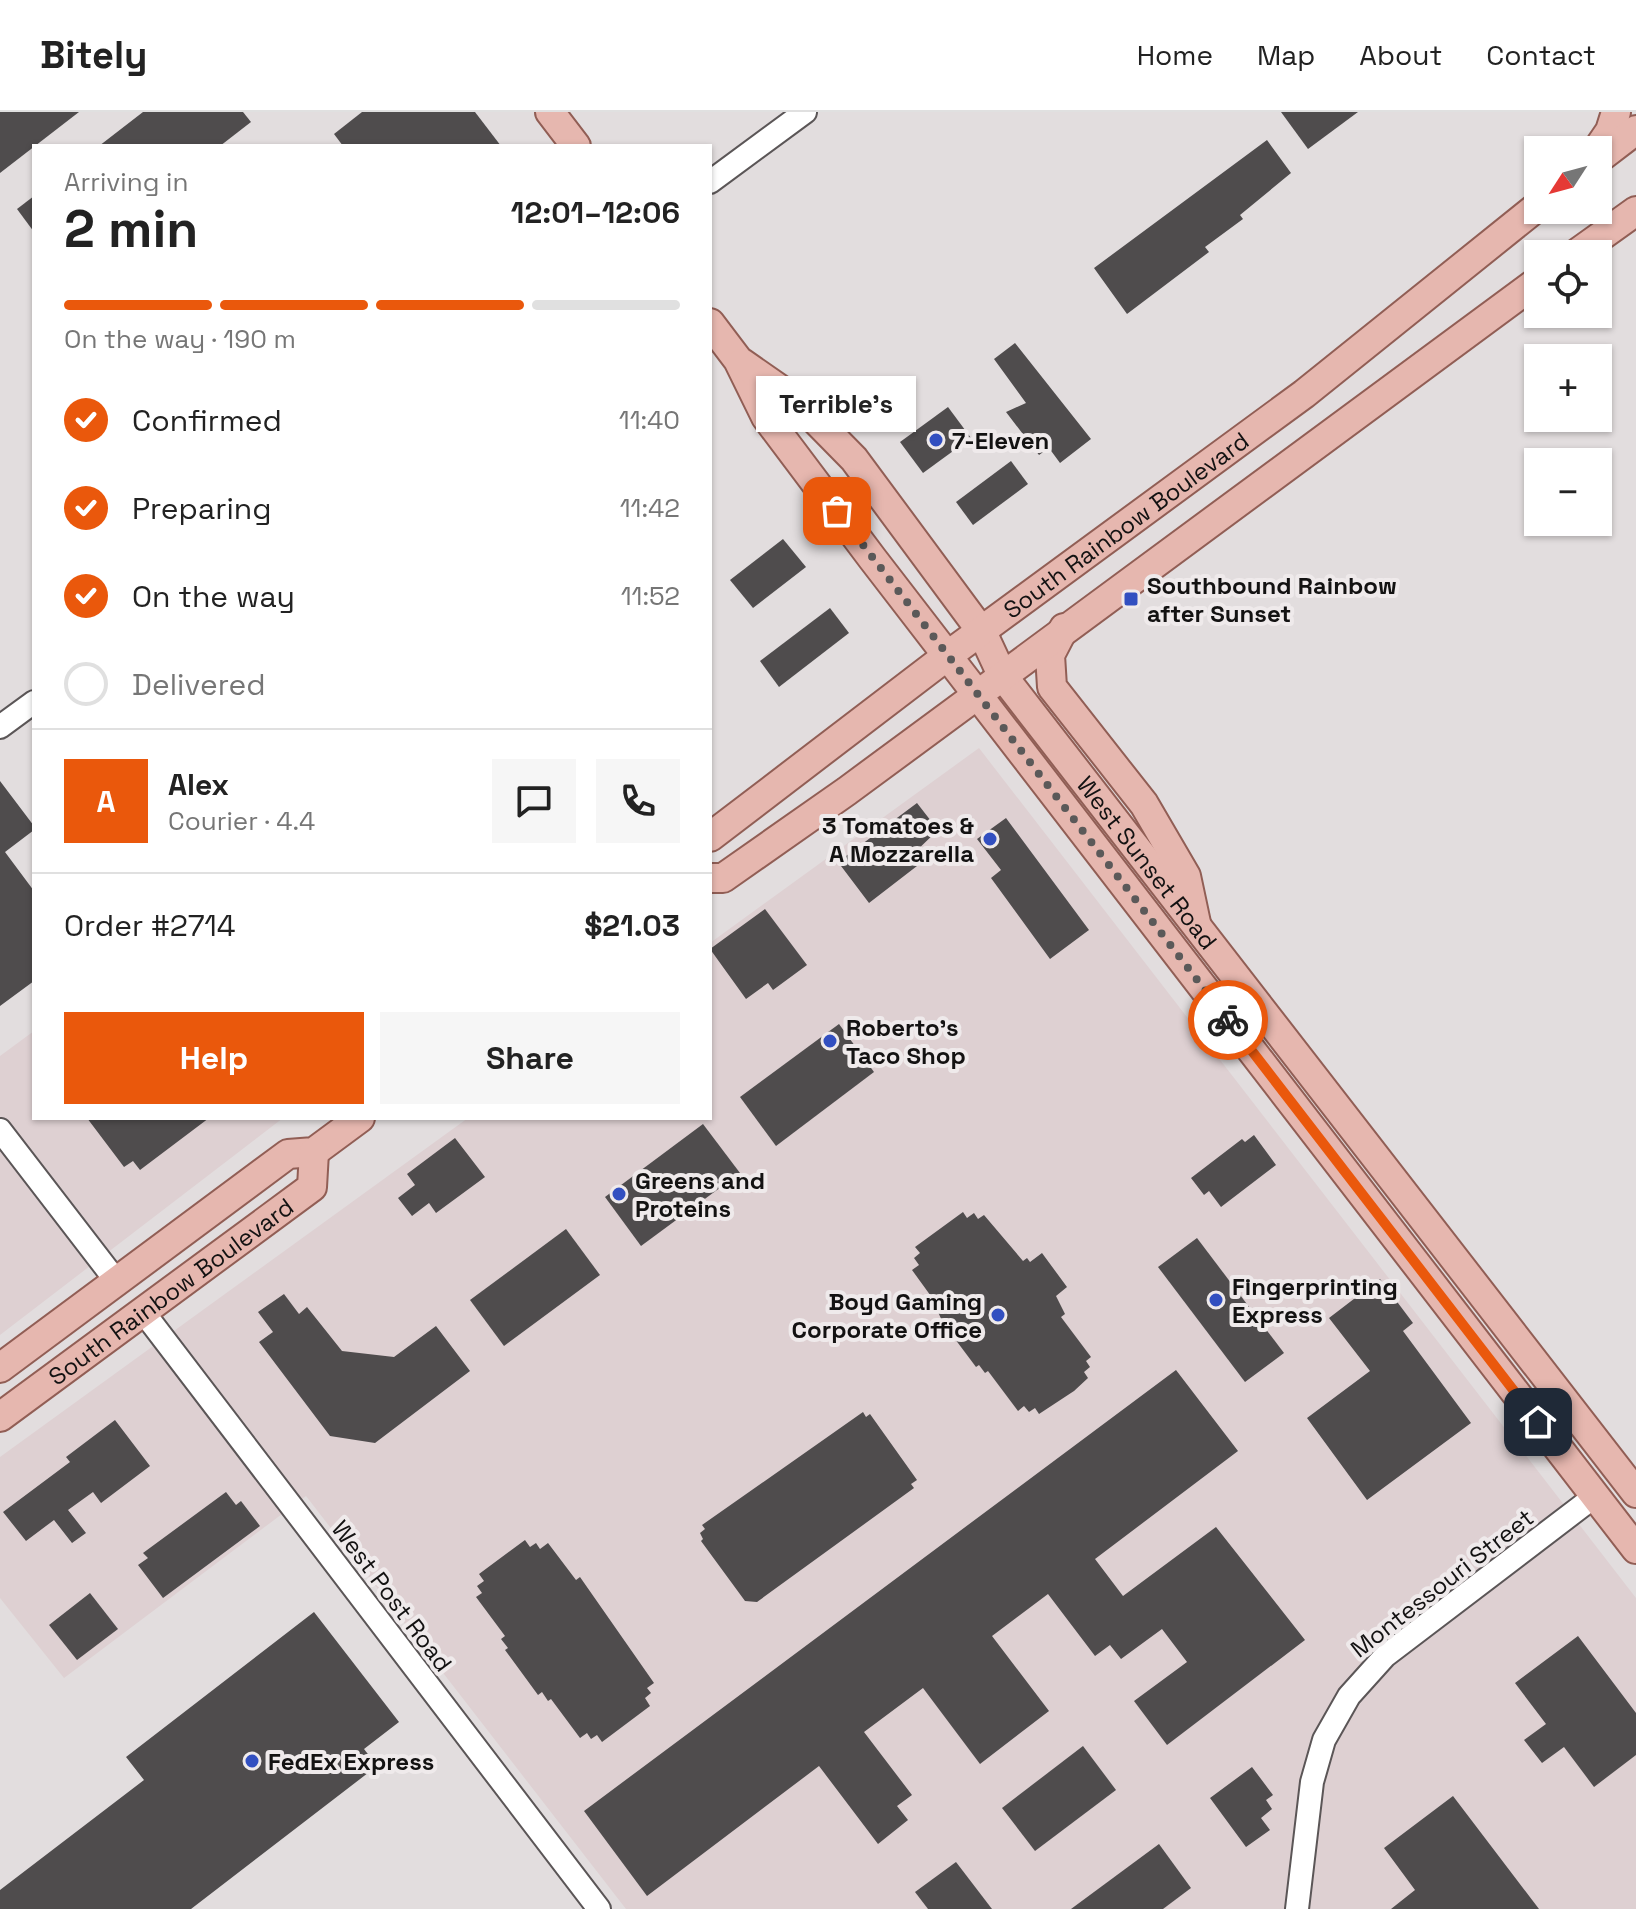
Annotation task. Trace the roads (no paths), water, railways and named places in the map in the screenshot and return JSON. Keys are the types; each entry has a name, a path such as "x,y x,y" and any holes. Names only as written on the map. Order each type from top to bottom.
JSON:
{"main road":[{"path":"550,112 574,144"},
{"path":"1607,136 1616,112"},
{"path":"1612,148 1636,130"},
{"path":"1596,240 1636,211"},
{"name":"South Rainbow Boulevard","path":"712,835 947,656 1304,394 1524,217"},
{"path":"1612,245 1636,229"},
{"name":"South Rainbow Boulevard","path":"712,878 723,878 1524,291"},
{"path":"1462,335 1524,305"},
{"name":"West Sunset Road","path":"712,326 738,360 766,417 976,695 1636,1549"},
{"name":"West Sunset Road","path":"738,360 798,402 854,459 982,632 1002,675 1636,1493"},
{"path":"1065,627 1050,655 1052,687 1144,804 1186,876 1198,929 1172,947"},
{"name":"South Rainbow Boulevard","path":"0,1368 288,1154 314,1152 357,1120"},
{"name":"South Rainbow Boulevard","path":"0,1417 312,1187 314,1152"},
{"path":"1368,1201 1395,1181"},
{"path":"144,1313 143,1287 160,1271 164,1246"},
{"path":"93,1350 94,1322 114,1298 117,1282"}],"street":[{"path":"712,181 805,112"},
{"path":"0,727 32,703"},
{"path":"0,1130 117,1282"},
{"name":"West Post Road","path":"144,1313 599,1909"},
{"name":"Montessouri Street","path":"1297,1909 1312,1782 1324,1740 1349,1696 1385,1656 1595,1496"}],"place":[{"name":"7-Eleven","path":"936,440"},
{"name":"Terrible's","path":"837,511"},
{"name":"Southbound Rainbow after Sunset","path":"1131,599"},
{"name":"3 Tomatoes & A Mozzarella","path":"990,839"},
{"name":"Roberto's Taco Shop","path":"830,1041"},
{"name":"Greens and Proteins","path":"619,1194"},
{"name":"Fingerprinting Express","path":"1216,1300"},
{"name":"Boyd Gaming Corporate Office","path":"998,1315"},
{"name":"FedEx Express","path":"252,1761"}]}
